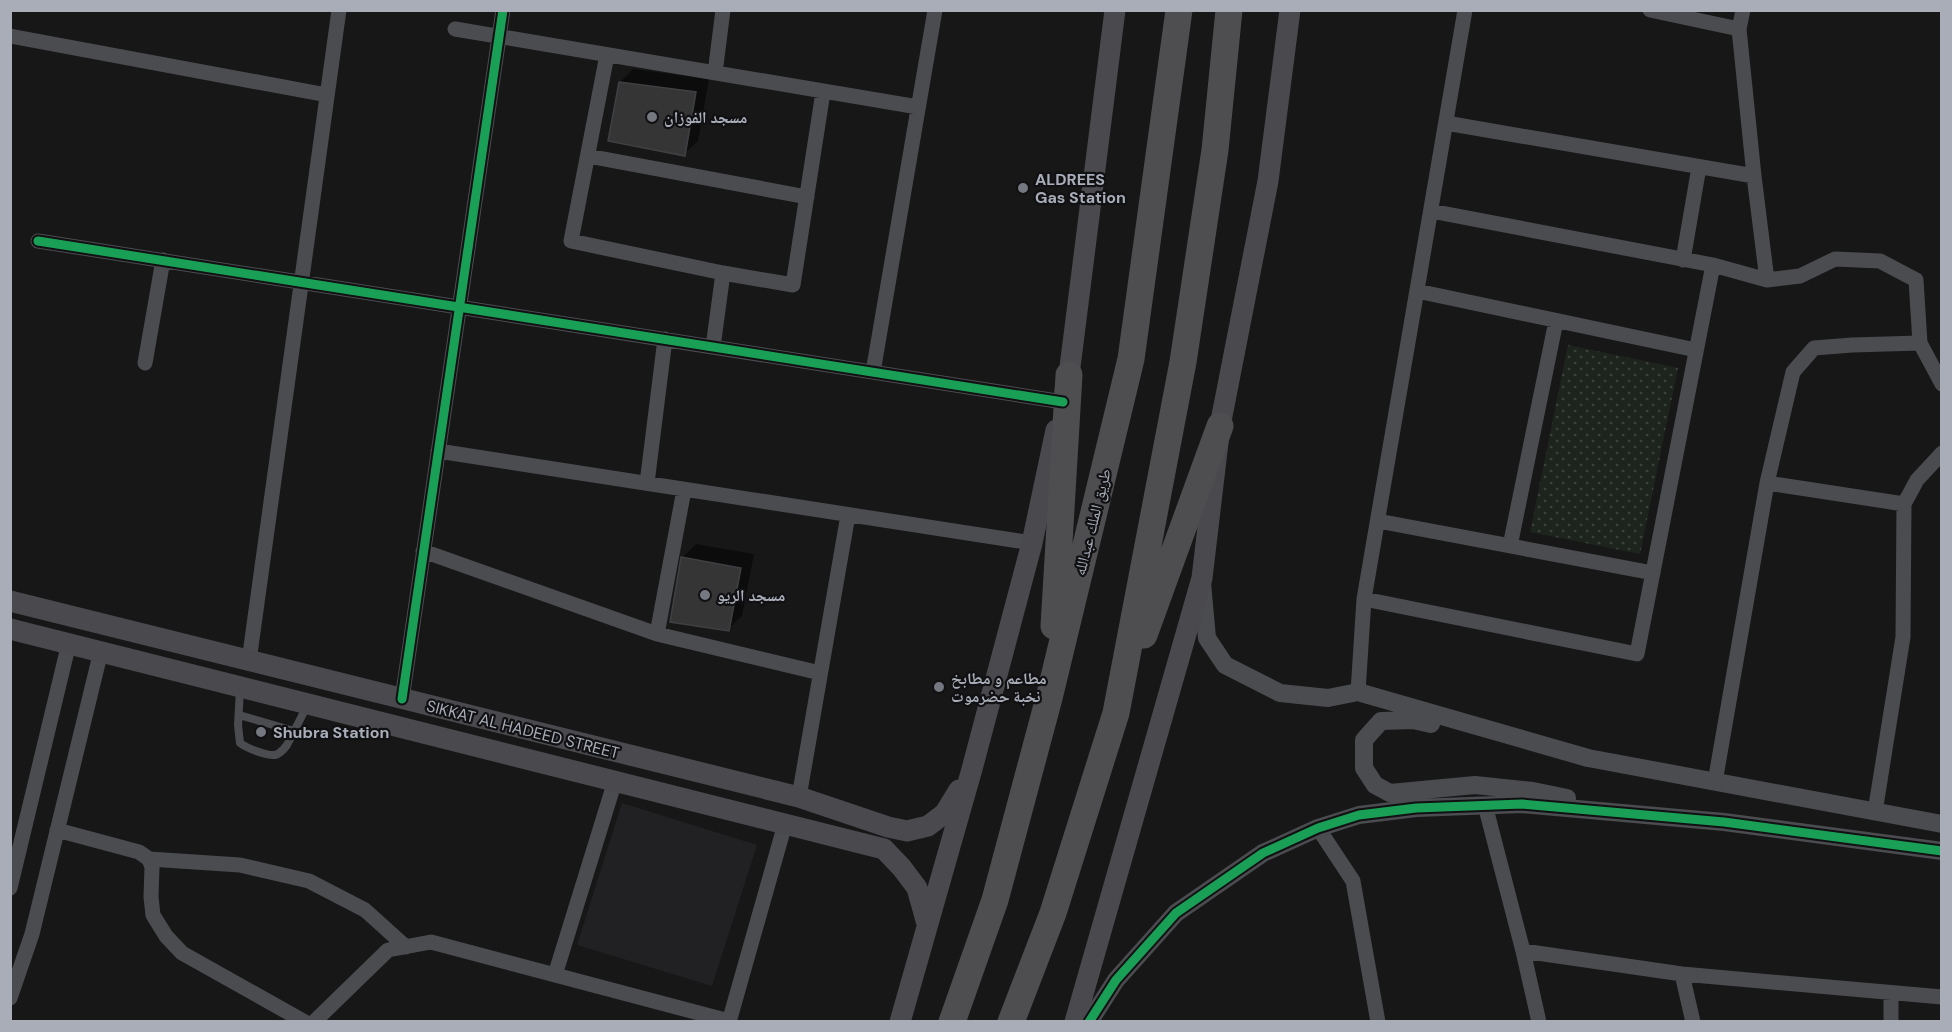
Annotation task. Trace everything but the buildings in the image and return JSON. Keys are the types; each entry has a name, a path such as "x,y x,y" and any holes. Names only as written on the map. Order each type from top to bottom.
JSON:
{"highway":[{"name":"طريق الملك عبدالله","path":"952,1022 995,900 1049,698 1131,359 1179,10"},
{"path":"1116,713 1183,362 1215,150 1229,10"},
{"path":"1049,698 1069,375"},
{"path":"1026,1022 1053,914 1116,713 1220,426"},
{"path":"939,1022 995,900"},
{"path":"1011,1022 1053,914"}],"main road":[{"path":"900,1022 943,876 1032,543 1069,375 1115,10"},
{"path":"1075,1022 1202,578 1220,426 1268,181 1290,10"},
{"name":"SIKKAT AL HADEED STREET","path":"10,601 799,797 888,827 907,831 928,826 945,813 972,770"},
{"name":"SIKKAT AL HADEED STREET","path":"10,629 884,849"},
{"path":"888,827 884,849 917,888 927,924"}],"street":[{"path":"249,661 339,10"},
{"path":"402,699 498,36 504,10"},
{"path":"715,73 723,10"},
{"path":"873,372 935,10"},
{"path":"1358,693 1364,599 1465,10"},
{"path":"1650,10 1739,29"},
{"path":"1743,10 1739,29 1767,280"},
{"path":"455,29 918,107"},
{"path":"10,36 327,95"},
{"path":"607,55 571,241 723,273 793,285 823,92"},
{"path":"1446,123 1754,176"},
{"path":"588,156 807,197"},
{"path":"1683,260 1699,167"},
{"path":"1431,211 1713,265 1767,280 1800,276 1835,260 1881,261 1916,280 1920,344 1941,384"},
{"path":"38,241 1063,402"},
{"path":"145,363 163,260"},
{"path":"1364,599 1637,654 1713,265"},
{"path":"713,347 723,273"},
{"path":"1417,291 1696,350"},
{"path":"1510,546 1556,321"},
{"path":"647,483 664,339"},
{"path":"1715,782 1767,483 1793,372 1814,348 1920,344"},
{"path":"438,450 1032,543"},
{"path":"1875,812 1903,637 1904,504 1917,480 1941,453"},
{"path":"1767,483 1904,504"},
{"path":"657,634 684,490"},
{"path":"799,797 848,515"},
{"path":"1378,521 1653,573"},
{"path":"423,551 657,634 820,673"},
{"path":"1202,578 1207,638 1225,664 1280,693 1328,698 1358,693 1588,758"},
{"path":"10,888 69,643"},
{"path":"10,998 32,933 102,651"},
{"path":"1650,815 1533,791 1475,786 1390,794 1375,784 1364,768 1364,740 1381,721 1413,720 1588,758 1941,824"},
{"path":"555,975 615,781"},
{"path":"1089,1022 1116,980 1176,913 1263,853 1318,828 1359,815 1416,808 1521,804 1724,822 1941,851"},
{"path":"1485,805 1539,1022"},
{"path":"314,1022 388,950 431,942 729,1021 785,824"},
{"path":"1318,828 1353,881 1375,1020"},
{"path":"57,830 139,852 149,859 240,865 309,880 365,910 406,947"},
{"path":"149,859 152,867 150,897 153,915 166,936 182,953 305,1022"},
{"path":"1523,951 1682,974 1941,997"},
{"path":"1682,974 1693,1022"},
{"path":"1891,993 1891,1022"}],"lane":[{"path":"240,687 238,736 240,743 246,748 274,755 283,751 308,703"},
{"path":"239,716 294,731"}],"shaded area":[{"path":"1568,345 1678,368 1640,554 1530,532"},
{"path":"622,803 757,845 712,986 577,945"}],"cycle path":[{"path":"402,699 503,10"},
{"path":"38,241 1063,402"},
{"path":"1089,1022 1116,980 1176,913 1263,853 1318,828 1359,815 1416,808 1522,804 1724,822 1942,851"}],"place":[{"name":"مسجد الفوزان","path":"652,117"},
{"name":"ALDREES Gas Station","path":"1023,188"},
{"name":"مسجد الريو","path":"705,595"},
{"name":"مطاعم و مطابخ نخبة حضرموت","path":"939,687"},
{"name":"Shubra Station","path":"261,732"}]}
